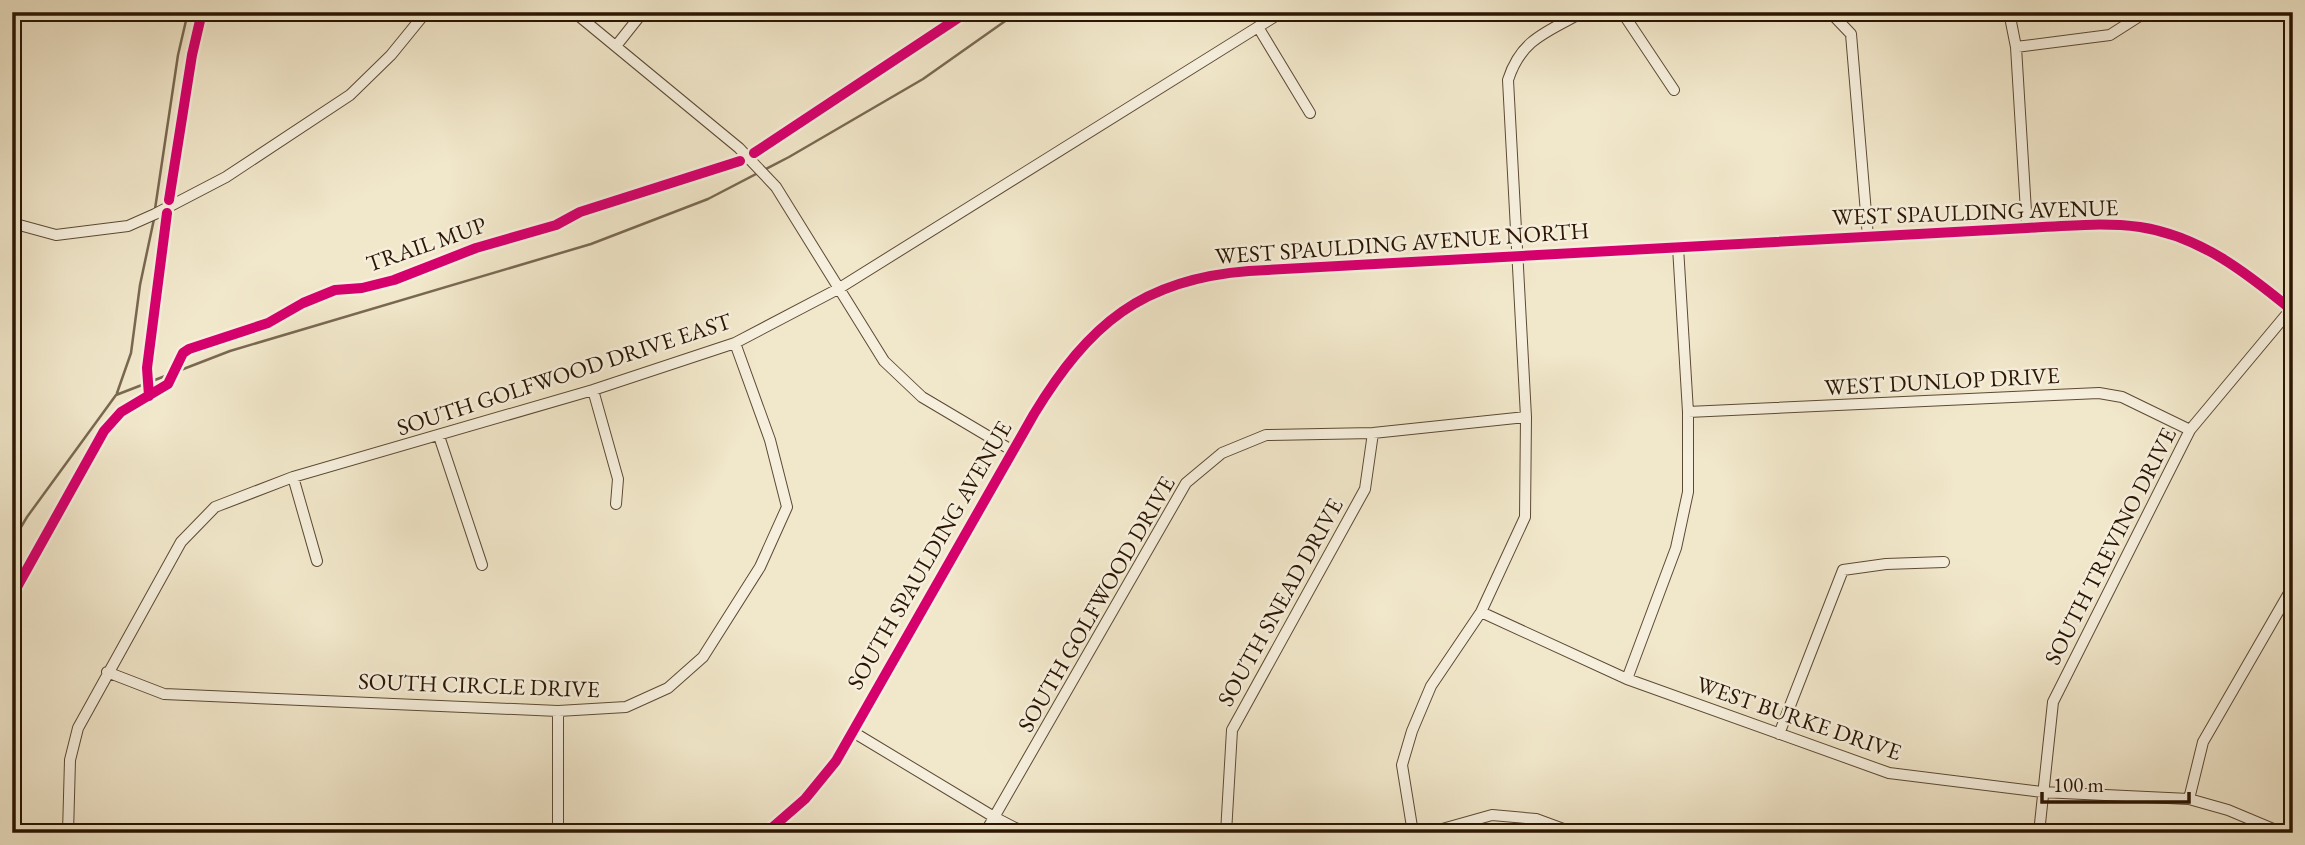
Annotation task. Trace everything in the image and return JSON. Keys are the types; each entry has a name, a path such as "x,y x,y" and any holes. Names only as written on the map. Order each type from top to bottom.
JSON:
{"street":[{"path":"12,223 56,235 128,226 155,214 226,177 350,95 391,55 426,12"},
{"path":"574,12 739,148 776,187 884,361 922,397 1013,451"},
{"path":"616,46 643,12"},
{"name":"SOUTH GOLFWOOD DRIVE EAST","path":"68,833 69,760 78,728 181,542 215,507 293,477 593,390 736,343 838,289 1282,12"},
{"path":"1413,833 1402,765 1412,731 1431,687 1481,612 1525,517 1526,417 1508,80 1514,62 1527,43 1583,12"},
{"path":"1622,12 1674,90"},
{"path":"1830,12 1851,34 1868,237"},
{"path":"2009,12 2017,47 2027,228"},
{"path":"2017,47 2110,35 2146,12"},
{"path":"1258,27 1310,113"},
{"name":"WEST SPAULDING AVENUE","path":"1678,247 2118,225 2171,234 2198,244 2233,265 2292,310"},
{"path":"1627,679 1676,548 1688,492 1688,412 1678,247"},
{"name":"WEST SPAULDING AVENUE NORTH","path":"1134,303 1183,282 1232,272 1678,247"},
{"name":"SOUTH SPAULDING AVENUE","path":"766,833 805,799 836,761 1052,384 1097,330 1134,303"},
{"name":"SOUTH TREVINO DRIVE","path":"2039,833 2053,702 2190,430 2292,310"},
{"name":"SOUTH CIRCLE DRIVE","path":"107,672 164,694 558,711 626,707 668,688 703,657 760,567 787,506 770,440 736,343"},
{"path":"593,390 618,480 616,504"},
{"name":"WEST DUNLOP DRIVE","path":"1688,412 2098,393 2122,397 2190,430"},
{"name":"SOUTH GOLFWOOD DRIVE","path":"985,833 1186,483 1222,453 1266,435 1373,433 1526,417"},
{"name":"SOUTH SNEAD DRIVE","path":"1226,833 1232,730 1365,489 1373,433"},
{"path":"439,436 482,565"},
{"path":"293,477 317,561"},
{"path":"1779,734 1843,570 1886,564 1944,562"},
{"path":"2189,799 2203,742 2293,586"},
{"name":"WEST BURKE DRIVE","path":"1481,612 1627,679 1889,773 2042,792 2189,799 2228,810 2283,833"},
{"path":"558,711 558,833"},
{"path":"853,732 1025,833"},
{"path":"1428,833 1492,815 1536,819 1574,833"}],"waterway":[{"path":"155,209 178,55 188,12"},
{"path":"12,542 27,517 116,395 230,351 591,244 708,199 789,157 923,79 1018,12"},
{"path":"117,393 131,353 140,285 154,219"}],"cycle path":[{"path":"169,200 192,55 202,12"},
{"path":"754,153 967,12"},
{"name":"TRAIL MUP","path":"12,596 104,431 121,412 168,384 183,353 189,349 268,323 303,303 335,290 362,288 394,280 476,248 556,225 580,212 740,161"},
{"path":"149,396 147,368 167,213"},
{"path":"766,833 805,799 836,761 1034,414 1055,382 1098,331 1148,296 1178,284 1249,271 2069,225 2112,225 2162,232 2203,248 2240,270 2293,311"}]}
